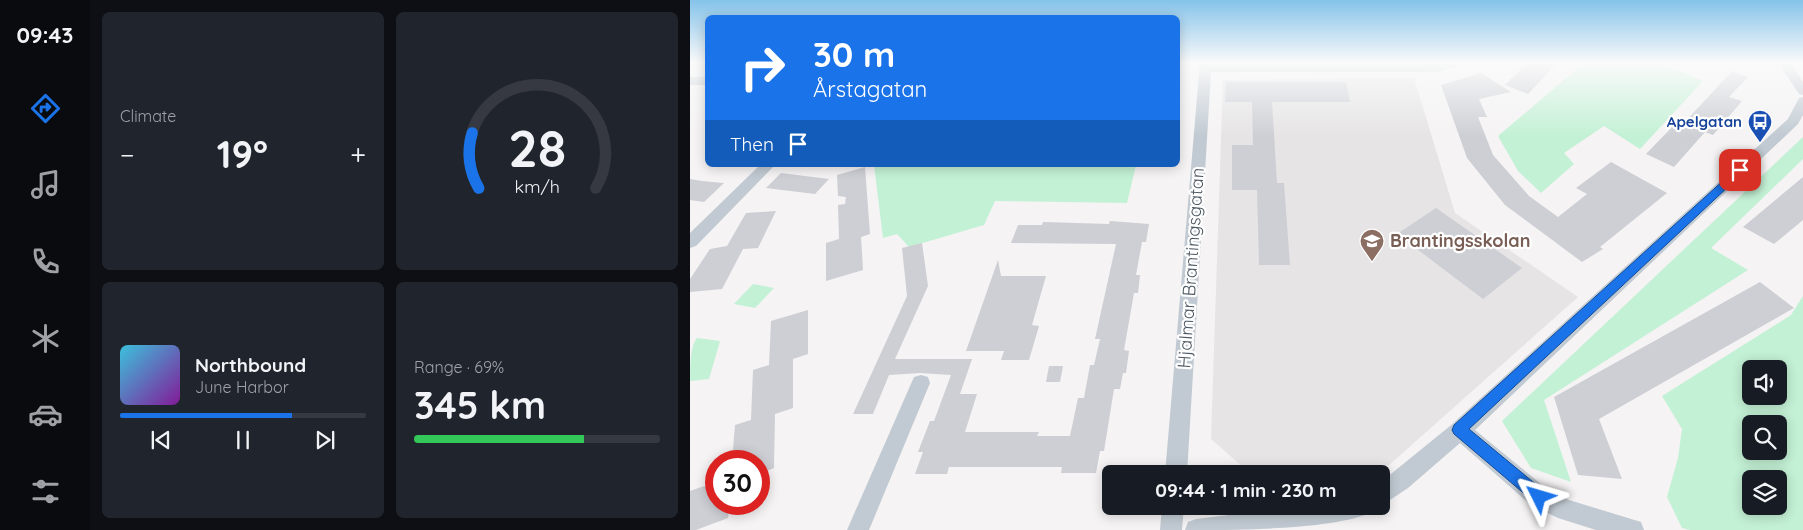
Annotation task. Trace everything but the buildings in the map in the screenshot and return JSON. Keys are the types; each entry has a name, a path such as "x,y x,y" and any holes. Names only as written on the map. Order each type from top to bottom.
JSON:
{"street":[{"name":"Hjalmar Brantingsgatan","path":"1177,465 1204,87"},
{"path":"1390,489 1459,430 1793,121 1803,101"},
{"path":"690,242 766,167"},
{"path":"858,530 921,383"},
{"path":"1459,430 1539,497 1566,510 1633,530"},
{"path":"1170,530 1172,515"},
{"path":"1196,530 1324,515"}],"shaded area":[{"name":"Brantingsskolan","path":"1223,87 1417,87 1455,213 1578,297 1389,465 1241,465 1211,439"}],"green space":[{"path":"1556,87 1698,87 1640,149 1604,126 1564,153 1574,164 1541,193 1518,171 1498,136"},
{"path":"1803,137 1803,159 1711,248 1748,270 1544,400 1571,482 1531,468 1502,421"},
{"path":"874,167 1136,167 1127,203 995,201 984,225 909,247 897,234 883,238"},
{"path":"753,284 774,288 755,308 734,304"},
{"path":"1803,296 1803,530 1690,530 1682,528 1667,497 1678,458 1682,429 1662,396 1791,315"},
{"path":"697,338 720,341 709,379 690,381 690,364"}],"place":[{"name":"Apelgatan","path":"1760,143"},
{"name":"Brantingsskolan","path":"1372,262"}],"route":[{"path":"1539,497 1459,430 1740,170"}]}
